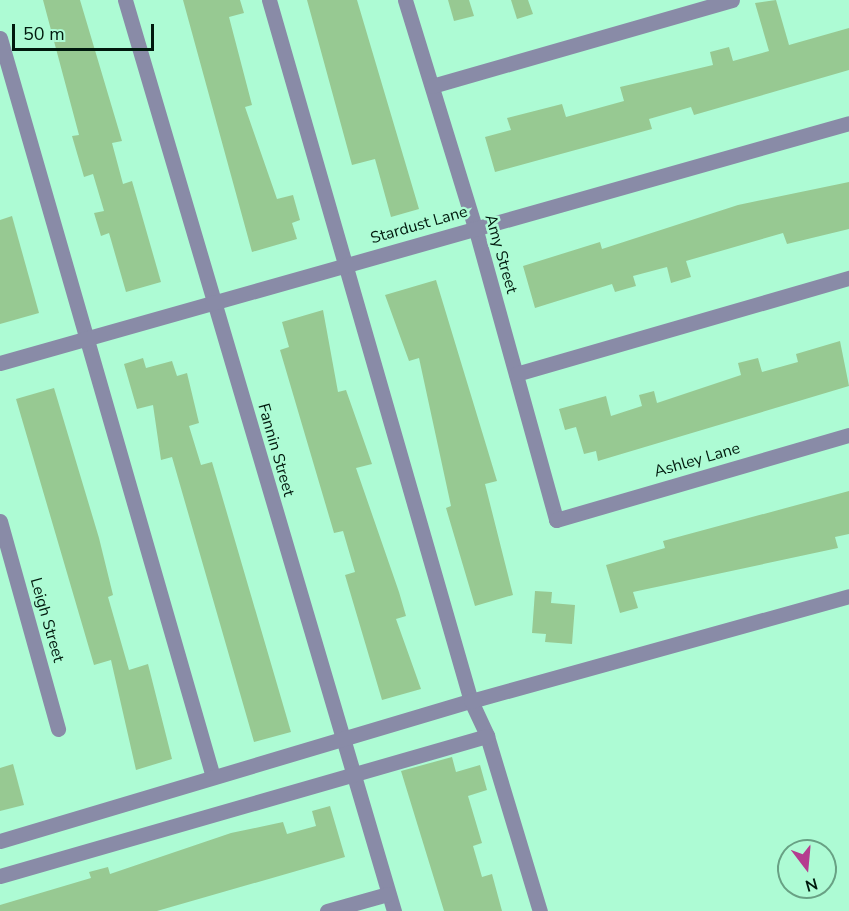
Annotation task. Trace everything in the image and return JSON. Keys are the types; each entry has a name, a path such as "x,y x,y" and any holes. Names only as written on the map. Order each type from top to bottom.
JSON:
{"street":[{"name":"Fannin Street","path":"125,0 394,911"},
{"path":"269,0 471,701 487,736 540,911"},
{"name":"Amy Street","path":"405,0 475,227 556,520"},
{"path":"432,86 732,0"},
{"path":"0,38 213,777"},
{"name":"Stardust Lane","path":"0,363 849,123"},
{"path":"516,374 849,279"},
{"name":"Ashley Lane","path":"556,520 849,435"},
{"name":"Leigh Street","path":"0,521 58,729"},
{"path":"0,841 213,777 343,741 471,701 849,596"},
{"path":"0,876 487,736"},
{"path":"327,911 388,894"}],"building":[{"path":"43,0 80,0 122,141 112,143 123,184 132,181 161,282 126,292 109,233 101,236 94,213 104,211 93,174 84,177 72,136 79,135"},
{"path":"183,0 240,0 244,13 229,17 252,105 245,107 277,199 293,195 300,220 292,223 297,239 252,252"},
{"path":"307,0 357,0 419,209 391,217 375,159 352,165"},
{"path":"448,0 469,0 474,16 454,21"},
{"path":"511,0 528,0 533,14 517,19"},
{"path":"776,0 789,45 849,28 849,70 694,115 691,107 649,119 652,129 495,172 485,137 511,130 507,118 562,104 566,117 624,101 620,87 713,65 710,52 729,47 733,61 769,51 755,3"},
{"path":"849,182 849,229 787,244 783,233 686,261 691,277 671,283 667,267 633,276 636,286 615,292 612,284 535,308 523,266 600,242 602,249 738,205"},
{"path":"12,216 39,313 0,324 0,220"},
{"path":"436,280 497,481 485,484 513,595 475,606 446,508 451,506 419,358 409,361 385,295"},
{"path":"323,310 338,392 346,390 372,464 356,468 399,592 406,616 396,619 421,689 382,700 345,575 355,572 343,531 334,533 280,350 289,347 282,322"},
{"path":"840,341 849,386 598,461 596,451 584,454 576,427 565,430 559,409 606,396 611,416 642,406 639,395 654,391 657,403 741,375 738,363 758,358 762,372 798,362 796,354"},
{"path":"143,358 146,368 172,361 177,376 187,373 199,423 189,426 201,465 212,462 291,732 254,742 172,457 161,460 153,405 137,409 124,364"},
{"path":"54,388 99,538 113,595 108,597 129,670 148,664 172,759 136,770 111,660 94,665 16,399"},
{"path":"849,491 849,534 835,537 838,548 633,592 638,608 620,613 606,565 665,548 663,541"},
{"path":"535,591 552,592 551,603 575,605 572,644 545,642 546,634 532,633"},
{"path":"452,757 456,772 480,765 487,790 468,796 482,843 473,846 482,877 492,874 502,911 444,911 401,771"},
{"path":"13,764 24,805 0,811 0,768"},
{"path":"330,806 345,857 157,911 0,911 0,905 91,878 89,872 108,867 110,874 231,833 283,822 287,834 316,826 312,811"}]}
